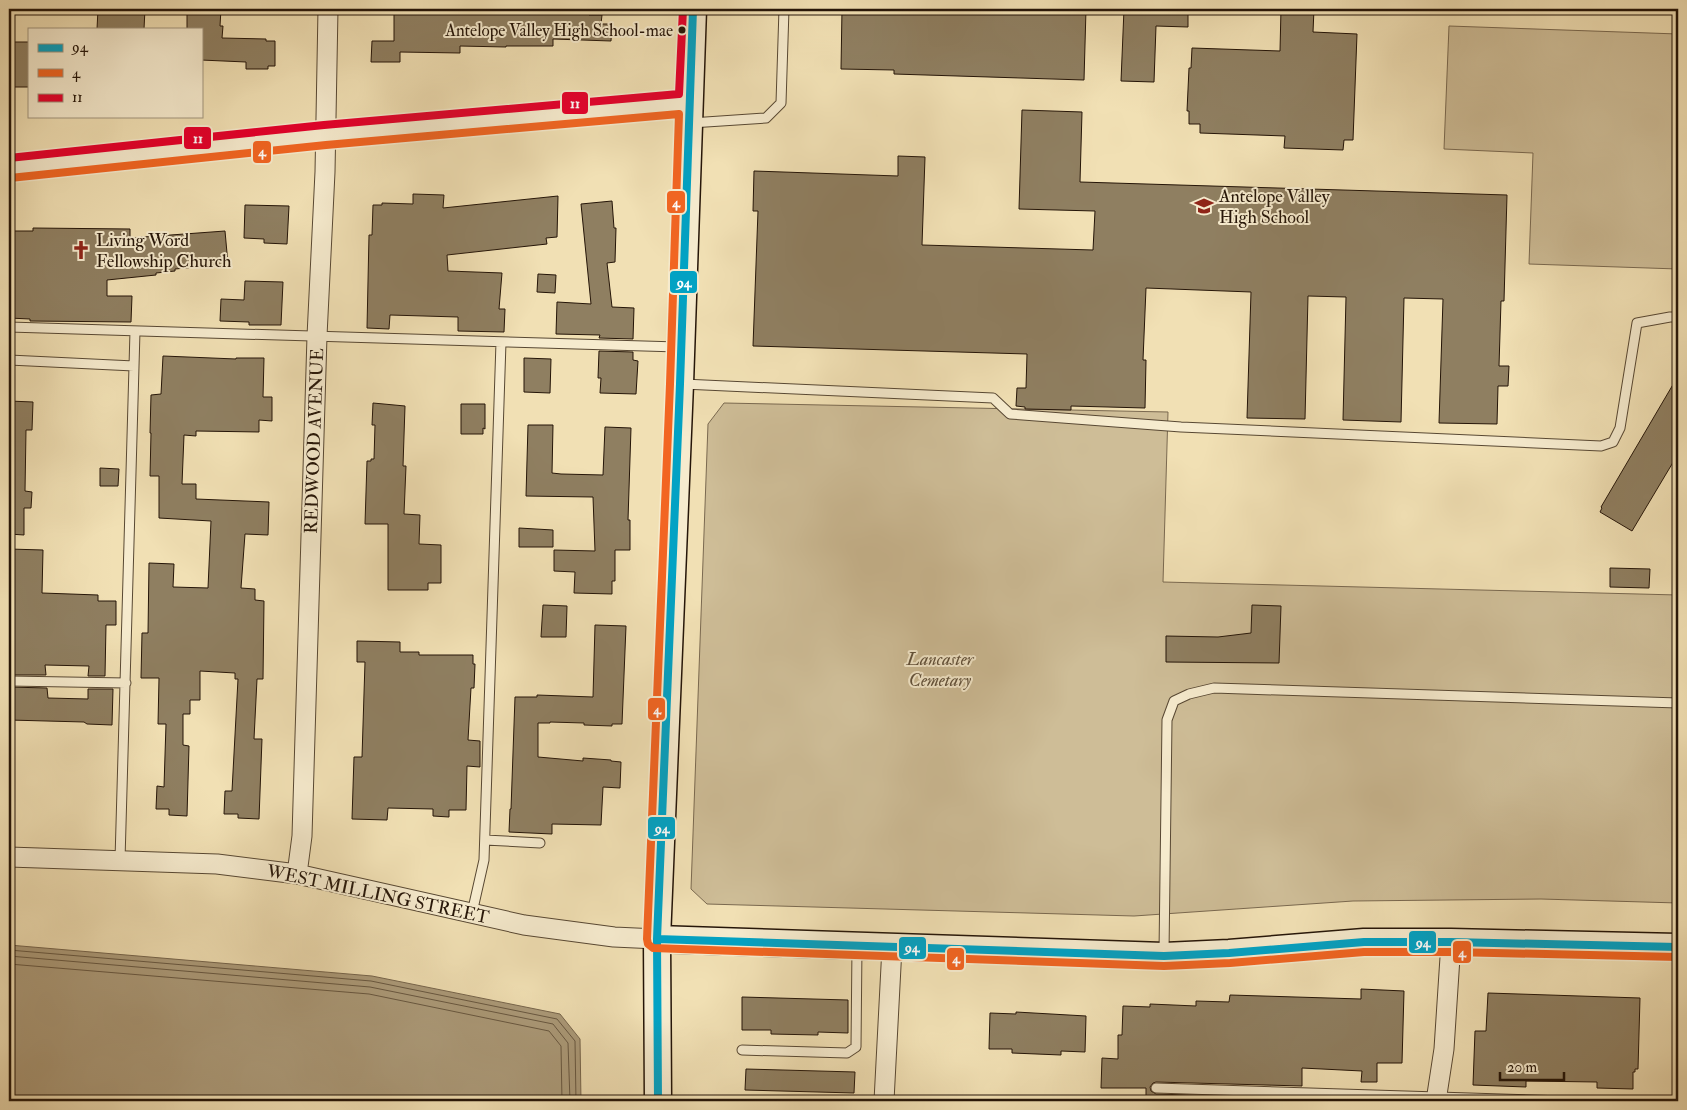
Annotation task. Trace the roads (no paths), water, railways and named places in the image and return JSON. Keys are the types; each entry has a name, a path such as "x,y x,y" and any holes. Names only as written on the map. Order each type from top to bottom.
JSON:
{"main road":[{"path":"658,1101 657,939 680,384 693,9"},
{"path":"9,168 325,134 689,113"},
{"path":"657,939 1164,956 1229,953 1364,942 1678,947"}],"street":[{"name":"REDWOOD AVENUE","path":"297,874 302,836 328,9"},
{"name":"WEST MILLING STREET","path":"9,857 217,864 297,874 524,925 590,934 657,939"},
{"path":"1436,1099 1444,1049 1451,942"},
{"path":"884,1101 892,947"}],"lane":[{"path":"689,113 766,118 781,103 784,9"},
{"path":"680,384 993,398 1010,414 1181,427 1601,446 1613,442 1620,428 1637,323 1678,317"},
{"path":"9,327 681,347"},
{"path":"120,860 135,331"},
{"path":"472,914 484,860 501,342"},
{"path":"9,360 134,366"},
{"path":"9,681 126,683"},
{"path":"1164,956 1167,720 1174,702 1189,694 1214,688 1678,703"},
{"path":"485,840 540,843"},
{"path":"742,1050 847,1054 856,1048 857,947"},
{"path":"1156,1088 1436,1099 1564,1101"}],"water":[{"path":"9,945 372,976 560,1014 580,1039 581,1101 9,1101"}],"place":[{"name":"Antelope Valley High School-mae","path":"682,30"},
{"name":"Antelope Valley High School","path":"1204,206"},
{"name":"Living Word Fellowship Church","path":"81,250"}],"park label":[{"name":"Lancaster Cemetary","path":"940,670"}]}
